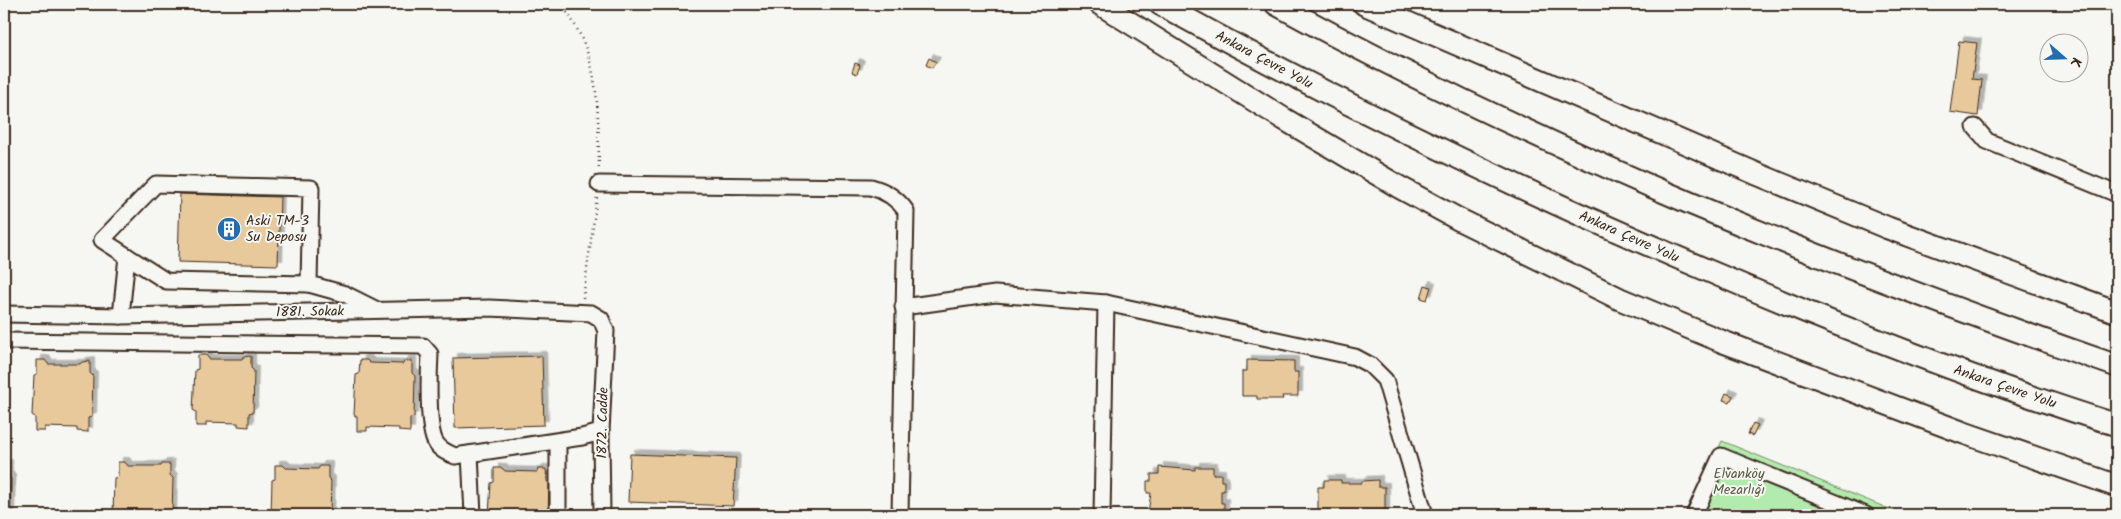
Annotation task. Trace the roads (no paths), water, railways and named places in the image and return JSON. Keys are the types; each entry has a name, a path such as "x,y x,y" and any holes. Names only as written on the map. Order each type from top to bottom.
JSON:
{"highway":[{"path":"1100,4 1284,119 1399,187 1475,228 1620,299 1721,341 1955,430 2117,486"},
{"name":"Ankara Çevre Yolu","path":"1160,4 1259,59 1491,175 1612,230 1826,320 1916,355 2117,425"},
{"path":"1276,4 1508,121 1687,201 1892,284 2117,366"},
{"path":"1364,4 1766,178 1888,228 2117,312"}],"street":[{"path":"1976,128 1987,141 2117,194"},
{"path":"310,284 311,188 156,184 102,240 166,281 310,284 345,294 378,310"},
{"path":"599,184 871,187 894,197 906,211 900,515"},
{"path":"121,316 127,256"},
{"path":"903,307 994,294 1106,302 1347,354 1363,360 1385,380 1425,515"},
{"path":"1102,515 1106,302"},
{"name":"1881. Sokak","path":"4,314 121,316 489,308 591,312 601,319 606,331"},
{"name":"1872. Cadde","path":"602,515 601,432 606,331"},
{"path":"4,341 423,346 430,354 431,411 435,442 444,451 455,456 558,441 601,432"},
{"path":"558,441 558,515"},
{"path":"470,454 473,515"},
{"path":"1694,515 1721,456 1866,515"}],"place":[{"name":"Aski TM-3 Su Deposu","path":"229,229"}],"park label":[{"name":"Elvanköy Mezarlığı","path":"1739,482"}]}
